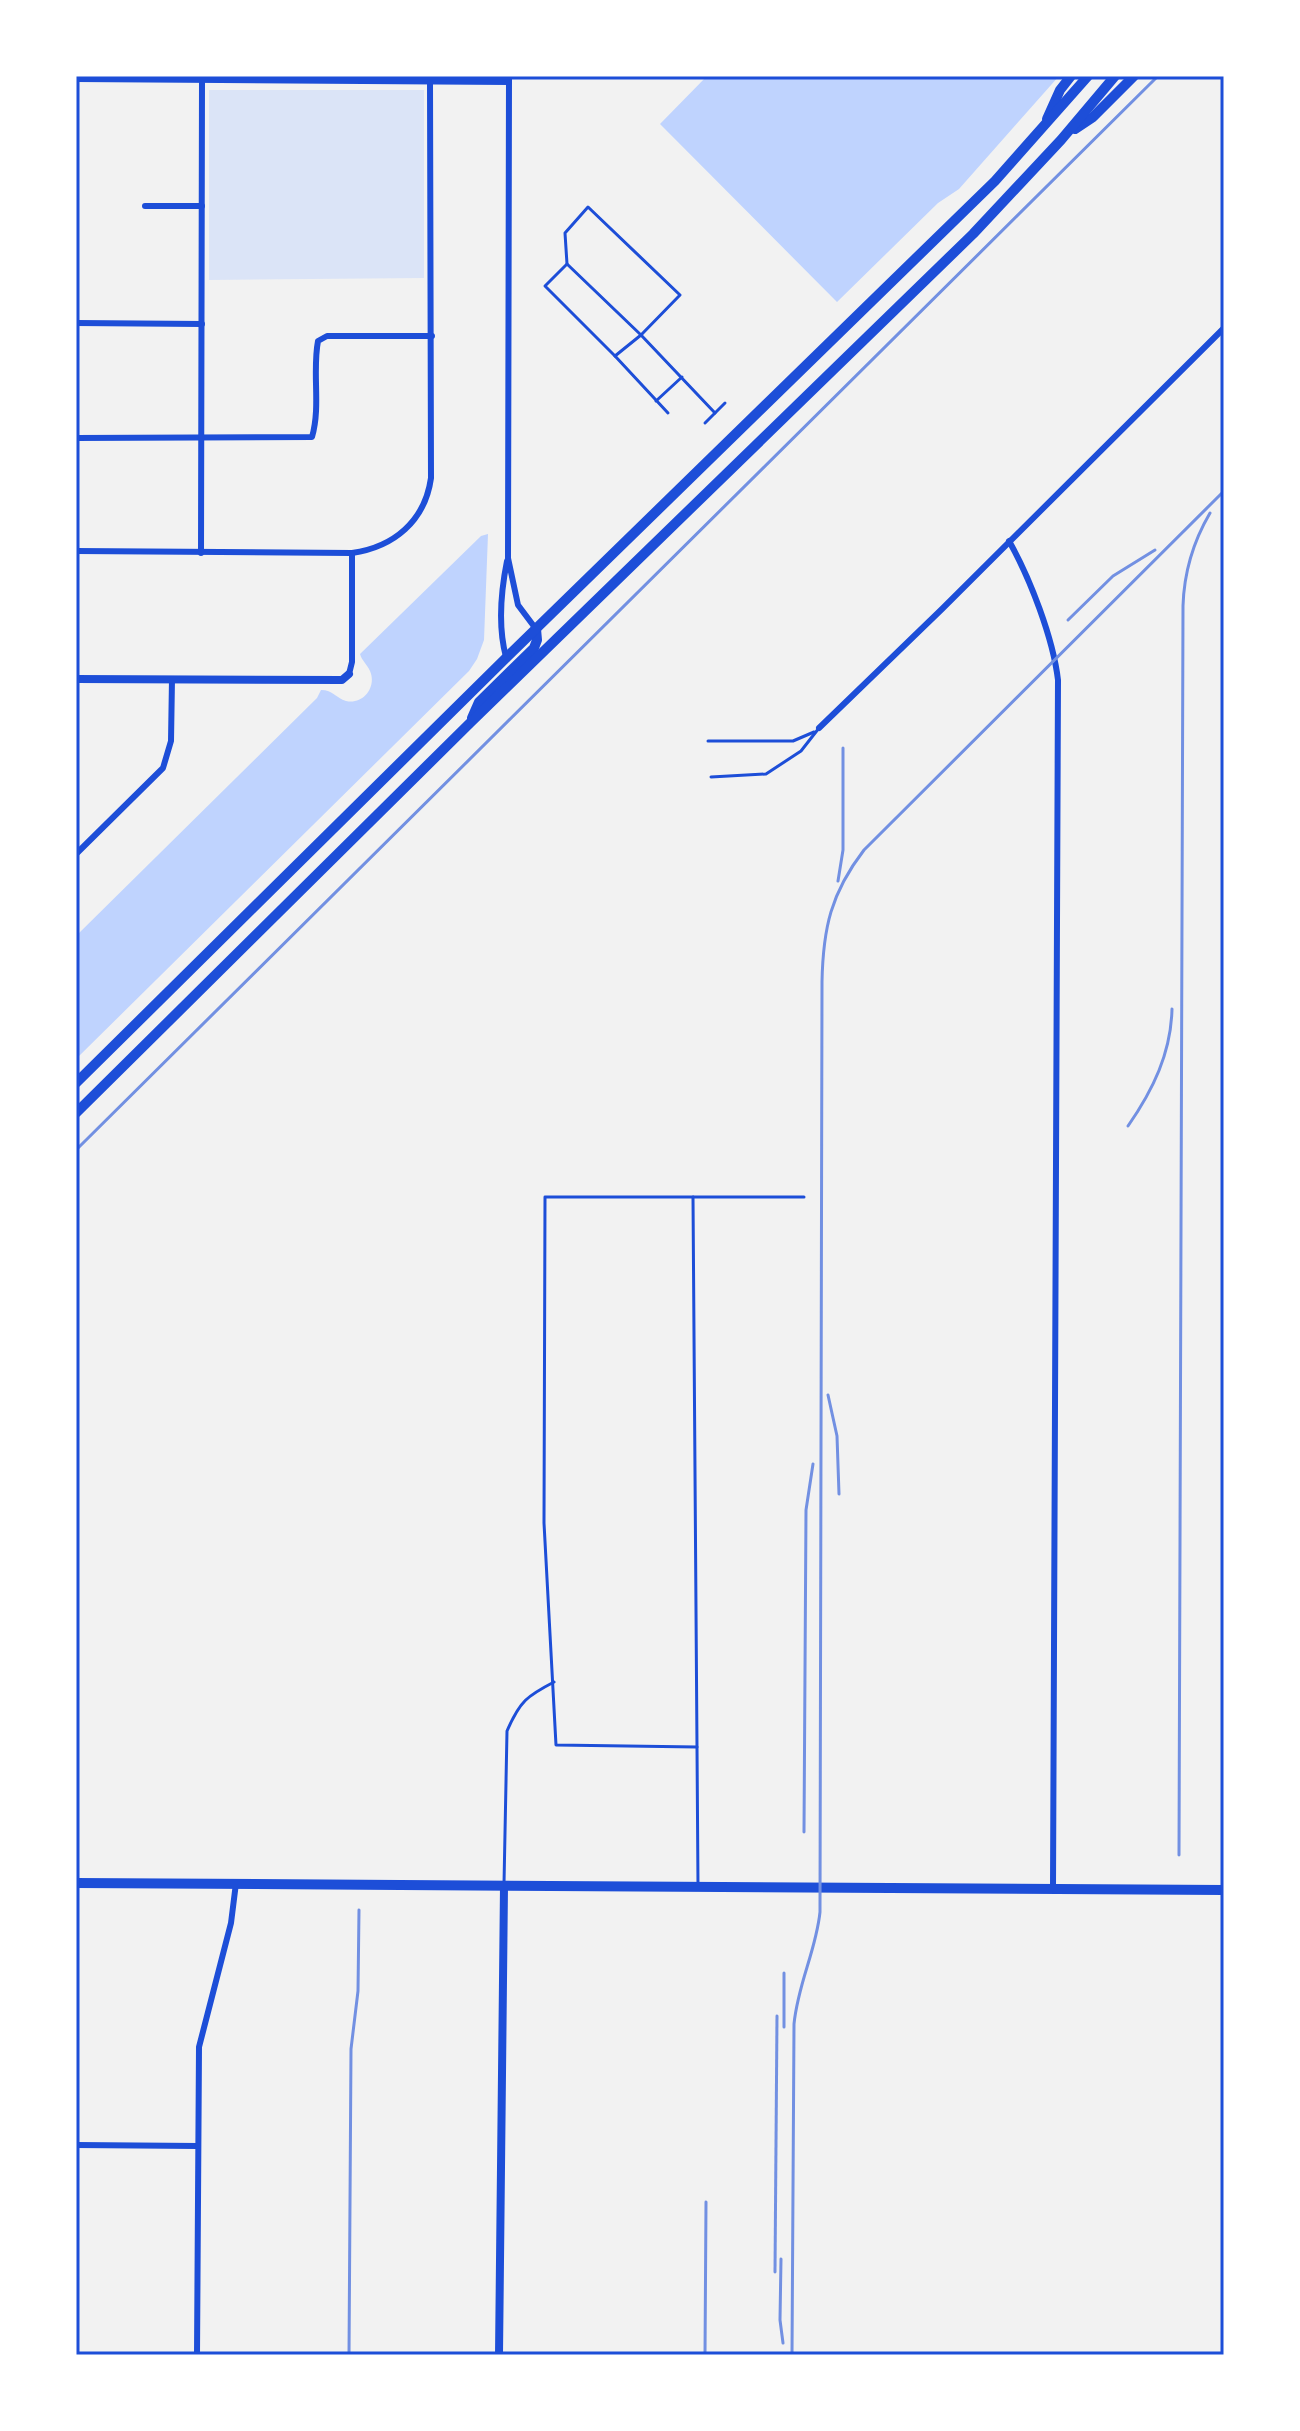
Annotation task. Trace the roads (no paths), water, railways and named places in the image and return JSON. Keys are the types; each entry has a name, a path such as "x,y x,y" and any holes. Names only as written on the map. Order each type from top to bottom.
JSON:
{"main road":[{"path":"1042,130 1060,90 1071,76"},
{"path":"76,1083 995,181 1088,76"},
{"path":"76,1113 470,723 943,264 1008,198 1115,76"},
{"path":"1061,140 1093,117 1134,76"},
{"path":"470,723 479,702 534,648 536,629"},
{"path":"76,1883 1224,1890"}],"street":[{"path":"76,79 430,82 509,79 508,558 503,582 502,641 507,657"},
{"path":"201,553 202,81"},
{"path":"76,551 352,553 373,550 392,540 420,512 429,494 431,478 430,82"},
{"path":"145,206 202,206"},
{"path":"76,323 202,324"},
{"path":"819,728 1224,328"},
{"path":"76,438 312,437 316,423 318,341 327,336 432,336"},
{"path":"1009,541 1040,614 1056,660 1058,680 1053,1889"},
{"path":"76,679 342,680 349,674 352,662 352,553"},
{"path":"508,558 518,605 536,629"},
{"path":"76,854 163,768 171,741 172,679"},
{"path":"197,2355 199,2047 231,1923 236,1883"},
{"path":"499,2355 504,1886"},
{"path":"76,2145 198,2146"}],"lane":[{"path":"615,356 641,335 680,295 588,207 565,233 567,264 641,335 715,413"},
{"path":"567,264 545,286 668,413"},
{"path":"656,401 682,377"},
{"path":"705,423 725,403"},
{"path":"708,741 793,741 819,728"},
{"path":"711,777 766,774 801,751 819,728"},
{"path":"697,1747 556,1745 544,1523 545,1197 804,1197"},
{"path":"693,1197 698,1887"},
{"path":"504,1886 507,1731 514,1714 528,1695 554,1682"}],"water":[{"path":"707,76 1059,76 959,189 938,203 837,302 660,124"},
{"path":"488,534 484,640 469,671 76,1059 76,936 317,698 321,690 352,702 367,694 372,677 360,654 481,536"}],"railway":[{"path":"76,1150 1158,76"},
{"path":"792,2355 794,2024 820,1912 822,982 827,928 836,896 864,850 1224,491"},
{"path":"1179,1855 1183,606 1190,558 1210,513"},
{"path":"1068,620 1113,576 1155,550"},
{"path":"838,881 843,850 843,748"},
{"path":"1128,1126 1159,1070 1168,1041 1172,1009"},
{"path":"828,1395 837,1436 839,1494"},
{"path":"804,1832 806,1510 813,1464"},
{"path":"349,2355 351,2049 358,1991 359,1910"},
{"path":"784,1973 784,2027"},
{"path":"775,2272 777,2016"},
{"path":"705,2355 706,2202"},
{"path":"781,2259 780,2320 783,2343"}]}
